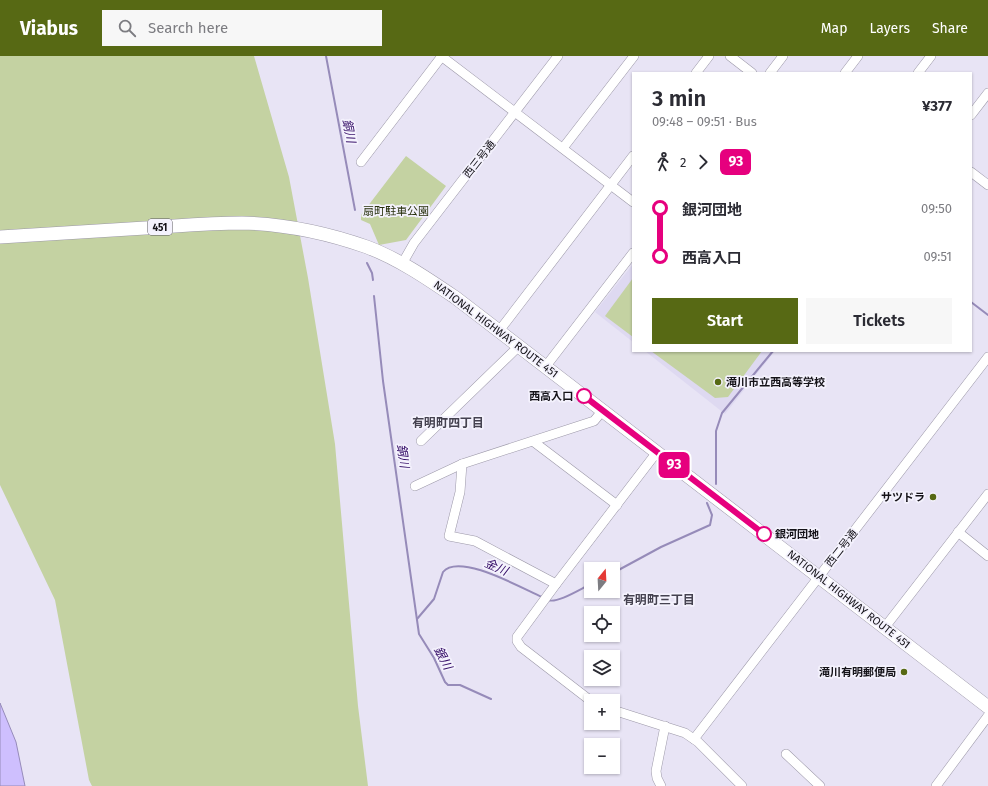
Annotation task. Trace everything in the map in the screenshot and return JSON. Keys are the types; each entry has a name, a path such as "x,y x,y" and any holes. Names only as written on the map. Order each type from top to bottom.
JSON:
{"highway":[{"name":"NATIONAL HIGHWAY ROUTE 451","path":"0,237 241,223 281,226 320,234 368,248 402,264 423,275 456,298 546,366 988,708"}],"street":[{"path":"361,162 441,56 632,201"},
{"name":"西三号通","path":"402,264 419,237 558,56"},
{"path":"563,148 634,56"},
{"path":"697,72 709,56"},
{"path":"730,56 751,72"},
{"path":"771,72 783,56"},
{"path":"846,72 858,56"},
{"path":"919,72 931,56"},
{"path":"972,114 988,93"},
{"path":"499,331 632,157"},
{"path":"972,173 988,185"},
{"path":"546,366 632,254"},
{"path":"421,441 519,346"},
{"name":"西二号通","path":"694,738 988,357"},
{"path":"415,486 462,464 534,442 594,421 603,410"},
{"path":"534,442 617,505"},
{"path":"584,696 521,647 517,641 519,633 657,452"},
{"path":"462,464 460,492 449,536 475,541 556,584"},
{"path":"884,627 988,494"},
{"path":"958,532 988,556"},
{"path":"936,786 988,708"},
{"path":"620,712 665,726 694,738 742,786"},
{"path":"661,786 656,778 656,771 665,726"},
{"path":"786,754 820,786"}],"shaded area":[{"path":"632,265 632,341 595,312"},
{"name":"滝川市立西高等学校","path":"646,352 774,352 725,414"},
{"path":"0,703 16,742 25,786 0,786"}],"green space":[{"path":"0,56 254,56 289,177 308,278 335,444 358,706 368,786 92,786 89,780 55,600 0,485"},
{"name":"扇町駐車公園","path":"406,156 446,186 406,240 379,245 370,224 361,220 361,215"},
{"path":"632,279 632,336 605,316"},
{"name":"滝川市立西高等学校","path":"652,352 761,352 728,397 715,398"}],"waterway":[{"name":"銅川","path":"326,56 355,210"},
{"name":"銅川","path":"367,263 372,273 373,280"},
{"name":"銅川","path":"374,296 383,381 419,634 448,685 460,685 491,699"},
{"name":"金川","path":"972,303 988,315"},
{"name":"金川","path":"716,484 716,431 722,413 772,352"},
{"name":"金川","path":"620,569 661,547 710,525 712,515 707,503"},
{"name":"金川","path":"417,619 434,599 443,572 451,567 463,566 476,569 507,580 542,597"},
{"name":"金川","path":"548,600 552,601 563,598 584,588"}],"bus line":[{"name":"93","path":"584,396 764,534"}],"place":[{"name":"滝川市立西高等学校","path":"718,382"},
{"name":"西高入口","path":"584,396"},
{"name":"サツドラ","path":"933,497"},
{"name":"銀河団地","path":"764,534"},
{"name":"滝川有明郵便局","path":"904,672"}],"district":[{"name":"有明町四丁目","path":"448,423"},
{"name":"有明町三丁目","path":"659,600"}],"water label":[{"name":"銀川","path":"443,658"}]}
